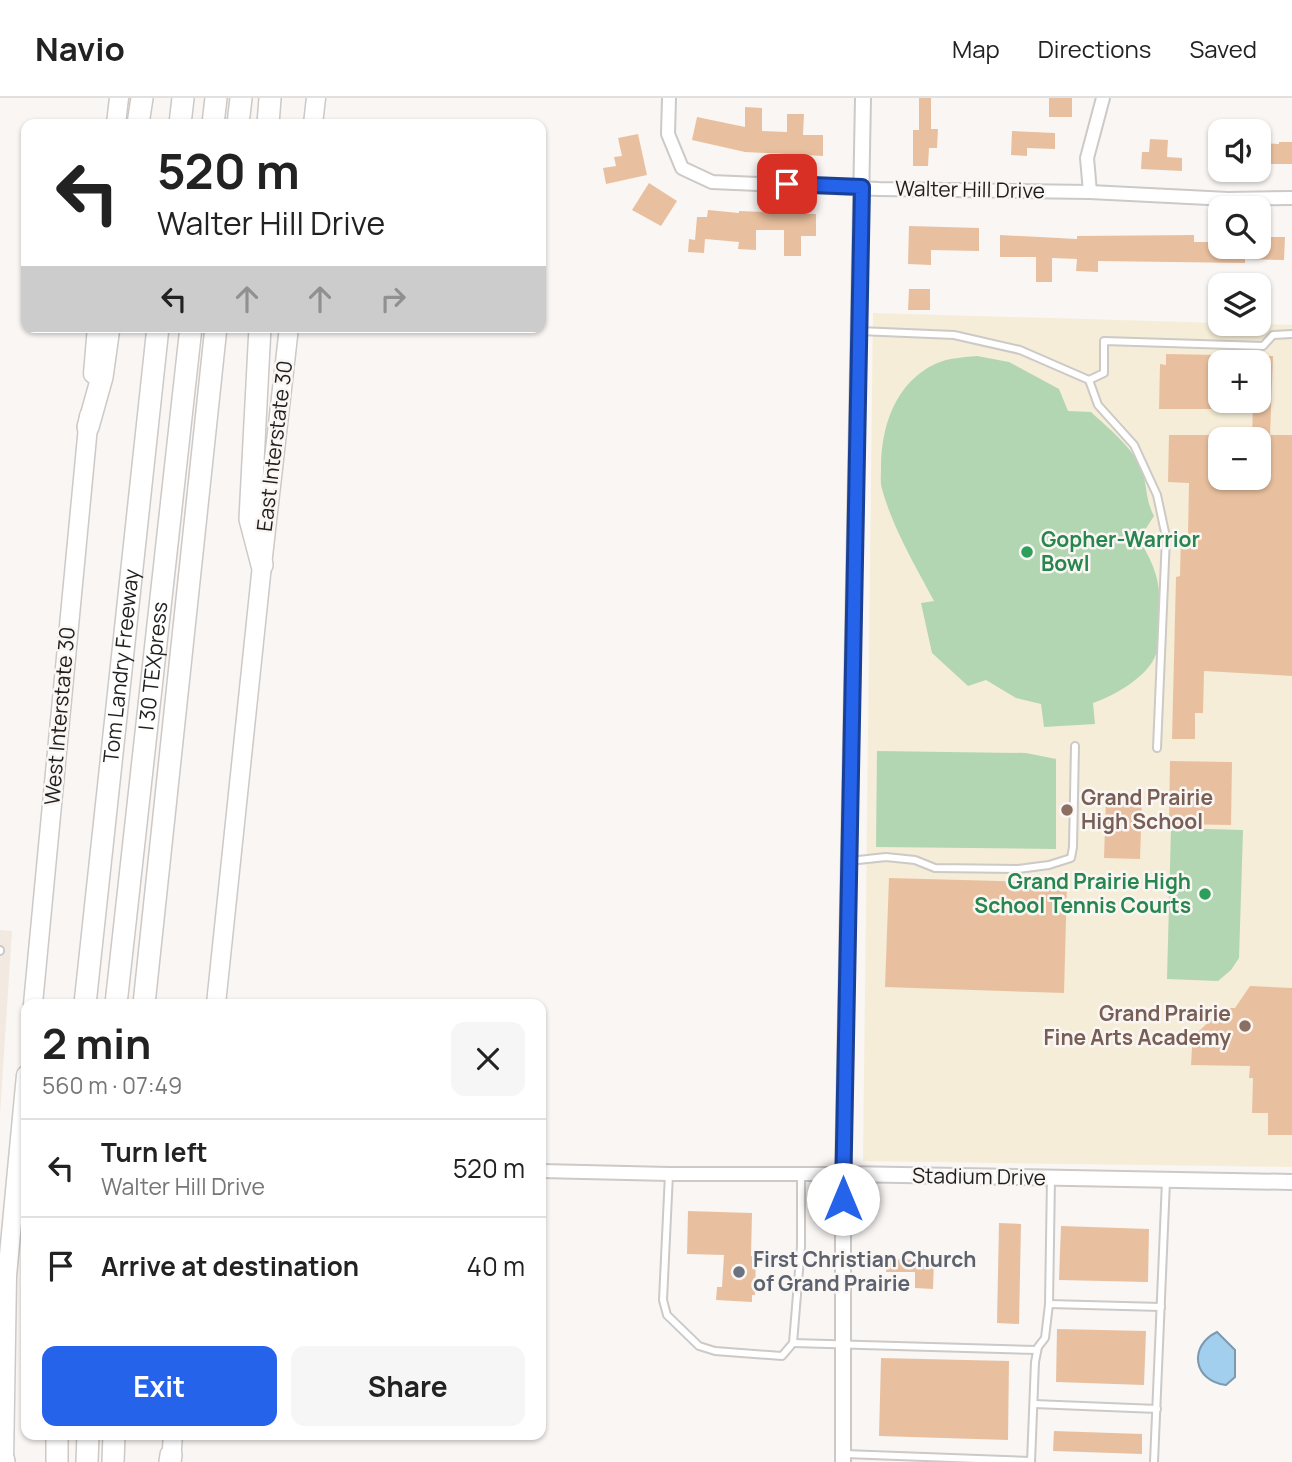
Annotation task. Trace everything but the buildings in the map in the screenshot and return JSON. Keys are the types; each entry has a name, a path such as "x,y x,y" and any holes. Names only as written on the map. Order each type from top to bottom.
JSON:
{"highway":[{"path":"139,119 142,98"},
{"path":"181,119 183,98"},
{"path":"214,119 216,98"},
{"path":"239,119 241,98"},
{"path":"268,119 270,98"},
{"path":"88,428 102,377 108,333"},
{"name":"Tom Landry Freeway","path":"86,999 157,333"},
{"name":"I 30 TEXpress","path":"117,999 190,333"},
{"path":"145,999 215,333"},
{"path":"260,333 250,519 262,565"},
{"path":"57,1440 57,1462"},
{"path":"87,1462 88,1440"},
{"path":"113,1462 114,1440"}],"main road":[{"path":"117,119 119,98"},
{"path":"314,119 316,98"},
{"path":"88,428 96,333"},
{"name":"East Interstate 30","path":"262,565 288,333"},
{"name":"West Interstate 30","path":"33,999 88,428"},
{"path":"217,999 262,565"},
{"path":"4,1462 4,1276 21,1121"}],"street":[{"name":"Walter Hill Drive","path":"669,98 668,134 682,168 712,181 879,189 1090,192 1228,199 1292,198"},
{"path":"843,1458 843,1174 863,98"},
{"path":"1090,192 1087,158 1104,98"},
{"name":"Stadium Drive","path":"546,1171 1292,1182"}],"lane":[{"path":"859,331 954,335 1020,350 1089,380 1098,405 1134,445 1157,495 1166,537 1157,748"},
{"path":"1089,380 1104,373 1104,341 1263,346 1273,335 1292,334"},
{"path":"849,861 886,857 915,860 935,868 1018,869 1049,865 1071,858 1075,746"},
{"path":"669,1174 663,1300 667,1315 699,1346 715,1351 782,1356 793,1343 801,1246 801,1174"},
{"path":"843,1458 1031,1462 1038,1350 1045,1338 1049,1304 1051,1178"},
{"path":"1154,1462 1166,1180"},
{"path":"1049,1304 1161,1307"},
{"path":"793,1343 1038,1350"},
{"path":"1034,1405 1157,1409"}],"shaded area":[{"name":"Grand Prairie High School","path":"873,313 1208,323 1208,336 1271,336 1271,324 1292,325 1292,1167 863,1161"},
{"path":"0,930 12,931 0,1115"}],"green space":[{"name":"Gopher-Warrior Bowl","path":"977,356 1009,362 1059,389 1068,411 1091,412 1129,449 1144,477 1154,516 1139,539 1158,581 1160,602 1157,651 1152,662 1139,677 1093,703 1095,724 1044,727 1041,704 1016,698 986,680 968,686 932,653 921,603 934,601 898,533 882,489 884,437 900,394 921,372 945,360"},
{"path":"877,751 1026,753 1056,759 1056,849 876,847"},
{"name":"Grand Prairie High School Tennis Courts","path":"1171,828 1243,830 1239,958 1231,970 1218,981 1167,979"}],"water":[{"path":"1217,1332 1235,1350 1235,1377 1226,1385 1207,1377 1198,1362 1202,1346"}],"place":[{"name":"Gopher-Warrior Bowl","path":"1027,552"},
{"name":"Grand Prairie High School","path":"1067,810"},
{"name":"Grand Prairie High School Tennis Courts","path":"1205,894"},
{"name":"Grand Prairie Fine Arts Academy","path":"1245,1026"},
{"name":"First Christian Church of Grand Prairie","path":"739,1272"}],"route":[{"path":"787,184 862,187 843,1199"}]}
